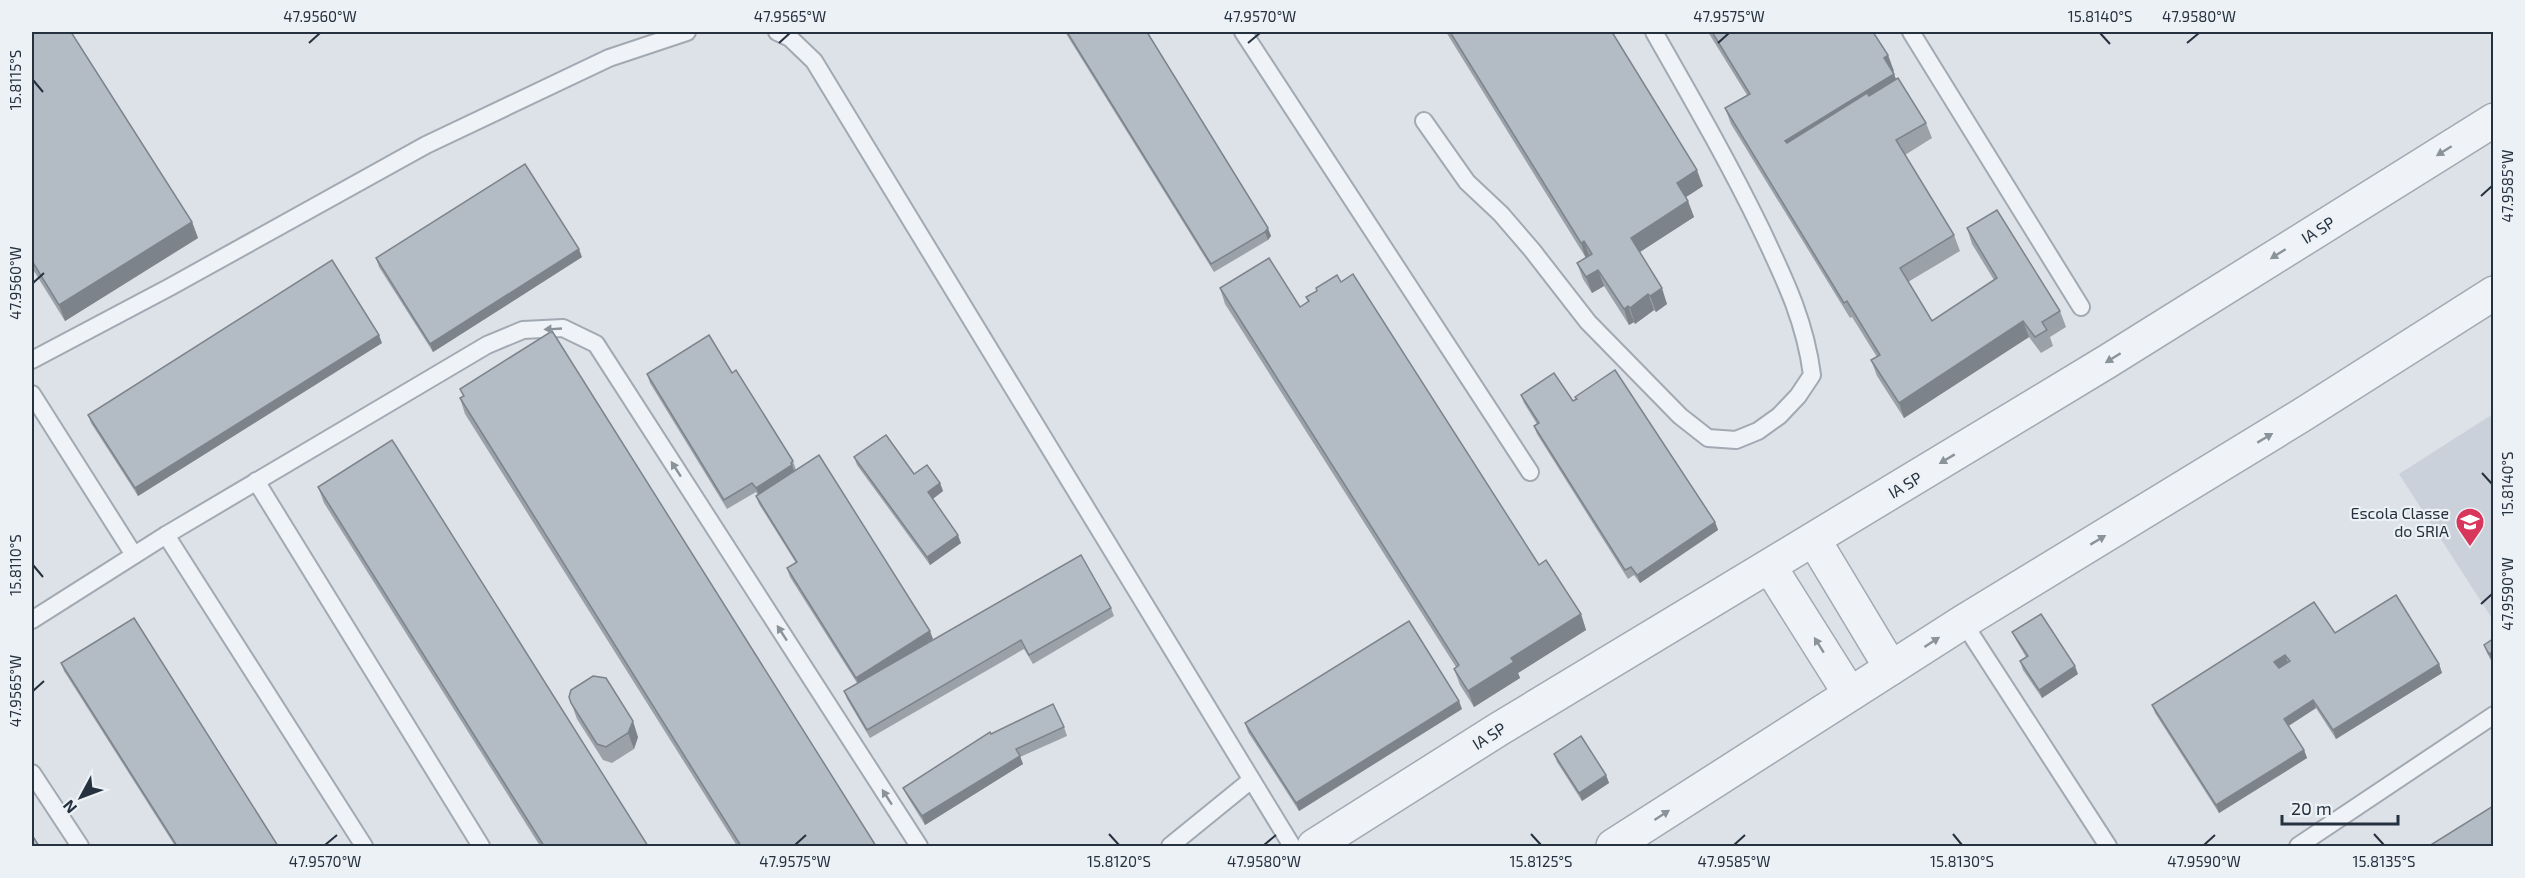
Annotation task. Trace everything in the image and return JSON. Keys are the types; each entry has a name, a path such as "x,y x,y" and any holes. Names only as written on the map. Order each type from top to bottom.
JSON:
{"street":[{"name":"IA SP","path":"1314,846 1499,729 2487,132"},
{"path":"1613,846 1963,622 2302,415 2493,293"},
{"path":"1814,540 1891,668"},
{"path":"1770,567 1851,694"}],"lane":[{"path":"32,360 170,287 426,145 609,58 687,32"},
{"path":"777,32 790,38 814,61 1250,781 1292,846"},
{"path":"1243,32 1530,472"},
{"path":"1424,121 1467,182 1501,214 1588,322 1680,416 1708,438 1736,440 1758,431 1779,416 1798,396 1812,375 1808,342 1792,295 1738,181 1654,32"},
{"path":"1911,32 2081,307"},
{"path":"32,620 166,535 487,345 523,330 563,328 596,344 919,846"},
{"path":"32,394 134,555"},
{"path":"256,481 481,846"},
{"path":"166,535 364,846"},
{"path":"1963,622 2108,846"},
{"path":"2298,846 2493,715"},
{"path":"32,773 80,846"},
{"path":"1170,846 1250,781"}],"shaded area":[{"name":"Escola Classe do SRIA","path":"2493,414 2493,620 2399,474"}],"building":[{"path":"32,32 71,32 192,222 59,305 32,261"},
{"path":"1067,32 1147,32 1268,228 1265,232 1211,264"},
{"path":"1450,32 1612,32 1697,170 1677,183 1688,201 1631,238 1662,288 1650,296 1648,294 1630,308 1628,306 1624,309 1598,270 1586,277 1577,263 1592,254 1584,241 1581,243"},
{"path":"1712,32 1873,32 1888,55 1884,58 1894,74 1785,141 1787,143 1867,93 1869,96 1898,78 1926,123 1896,140 1954,235 1900,268 1932,321 1997,278 1967,228 1997,210 2060,311 2042,322 2047,330 2035,337 2023,321 1899,403 1871,360 1880,355 1847,301 1844,303 1725,108 1750,94"},
{"path":"525,164 579,249 430,344 376,258"},
{"path":"1269,258 1300,307 1309,301 1306,297 1317,291 1316,288 1337,275 1341,282 1353,274 1539,565 1546,560 1581,614 1511,658 1514,662 1468,691 1454,669 1459,665 1220,288"},
{"path":"332,260 379,335 135,488 88,415"},
{"path":"552,331 876,846 741,846 460,398 464,396 460,389"},
{"path":"709,335 732,373 736,370 793,461 792,465 756,488 752,483 724,500 647,374"},
{"path":"1615,370 1715,522 1637,575 1631,567 1625,570 1534,426 1539,423 1521,395 1554,373 1573,401 1577,399 1575,397"},
{"path":"886,435 914,474 927,465 940,483 928,492 958,535 927,557 854,457"},
{"path":"392,440 648,846 544,846 318,487"},
{"path":"819,455 930,631 856,678 787,568 797,562 756,496"},
{"path":"1081,555 1111,608 1029,655 1021,640 867,730 844,691"},
{"path":"2396,595 2439,664 2333,730 2313,700 2284,719 2304,750 2216,805 2152,705 2314,602 2335,633","holes":["2285,655 2290,661 2279,668 2274,662"]},
{"path":"2041,614 2075,666 2039,690 2020,661 2028,656 2012,632"},
{"path":"134,618 278,846 177,846 61,663"},
{"path":"1409,621 1459,701 1296,803 1245,723"},
{"path":"2493,639 2493,651 2489,654 2484,645"},
{"path":"593,676 606,678 633,721 628,733 606,747 597,744 569,697 571,690"},
{"path":"1053,704 1064,727 1016,749 1020,756 922,816 903,788 990,732 991,734"},
{"path":"1581,736 1606,775 1579,793 1554,754"},
{"path":"2493,806 2493,846 2429,846"},
{"path":"32,835 39,846 32,846"}],"place":[{"name":"Escola Classe do SRIA","path":"2470,548"}]}
